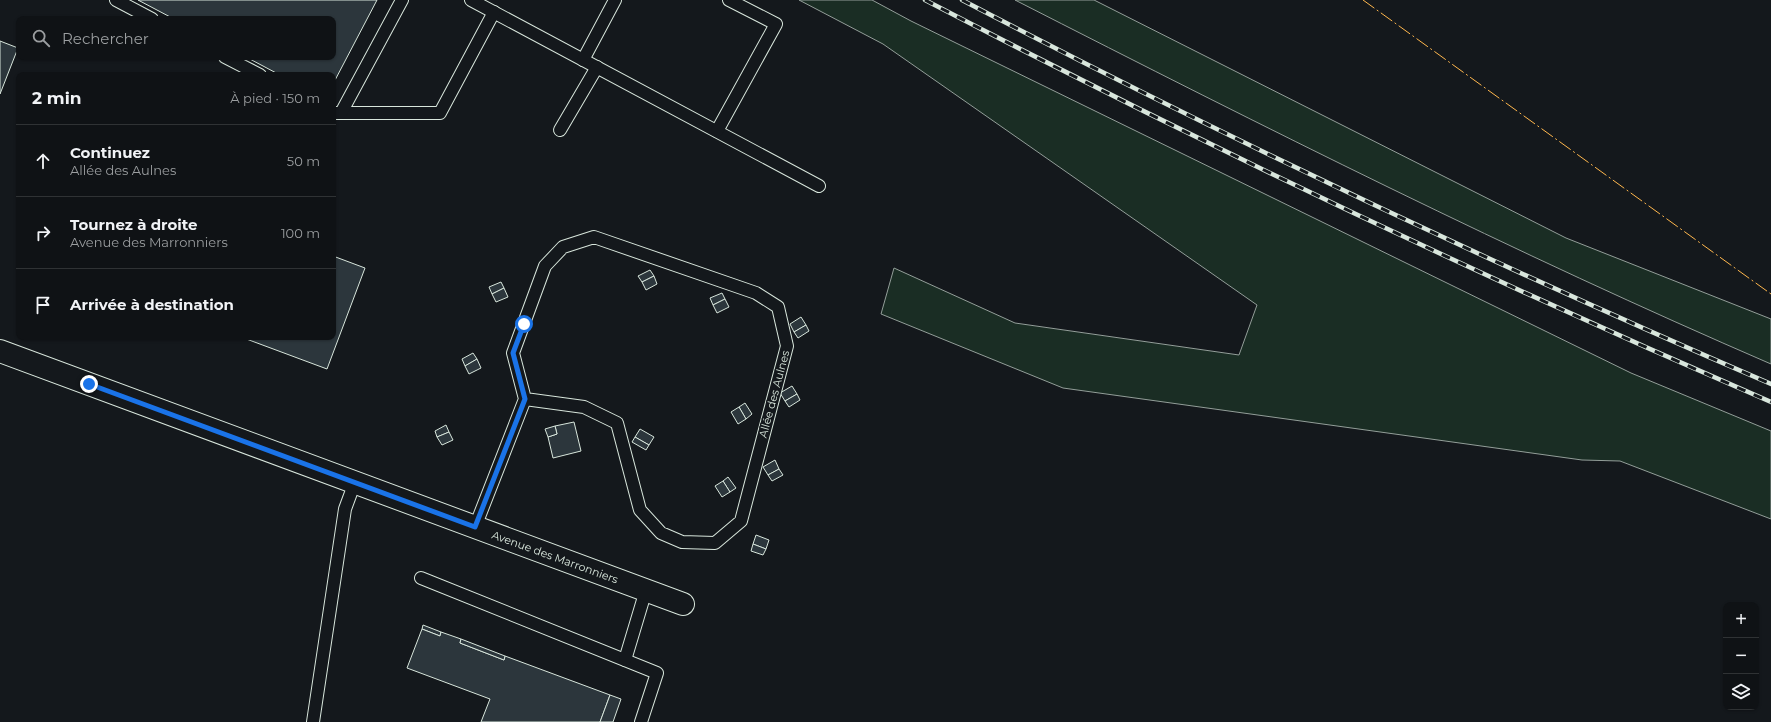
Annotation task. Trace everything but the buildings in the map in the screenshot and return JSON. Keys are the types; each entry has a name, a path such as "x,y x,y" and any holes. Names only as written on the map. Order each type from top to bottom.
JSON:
{"street":[{"name":"Avenue des Marronniers","path":"0,351 683,604"}],"lane":[{"path":"116,0 146,16"},
{"path":"402,0 337,113 440,113 494,12"},
{"path":"471,0 819,186"},
{"path":"583,60 616,0"},
{"path":"717,131 776,24 729,0"},
{"path":"231,60 254,72"},
{"path":"560,130 596,67"},
{"name":"Allée des Aulnes","path":"594,237 756,293 778,307 787,346 741,521 715,543 682,542 661,533 640,510 617,423 584,407 525,399 513,353 545,266 563,247 594,237"},
{"path":"475,527 525,399"},
{"path":"313,722 345,509 355,482"},
{"path":"421,578 657,673 641,722"},
{"path":"625,660 646,590"}],"green space":[{"path":"799,0 872,0 911,21 1631,373 1771,431 1771,519 1620,461 1582,460 1063,388 881,314 894,268 1015,323 1239,355 1257,305 883,44"},
{"path":"1015,0 1094,0 1566,238 1771,319 1771,364 1675,322 1485,234 1296,142"}],"railway":[{"path":"925,0 1029,54 1344,208 1557,307 1771,402"},
{"path":"962,0 1161,102 1363,200 1566,294 1771,384"}],"power":[{"path":"1363,0 1771,294"}],"route":[{"path":"89,384 475,527 525,399 513,353 524,324"}]}
